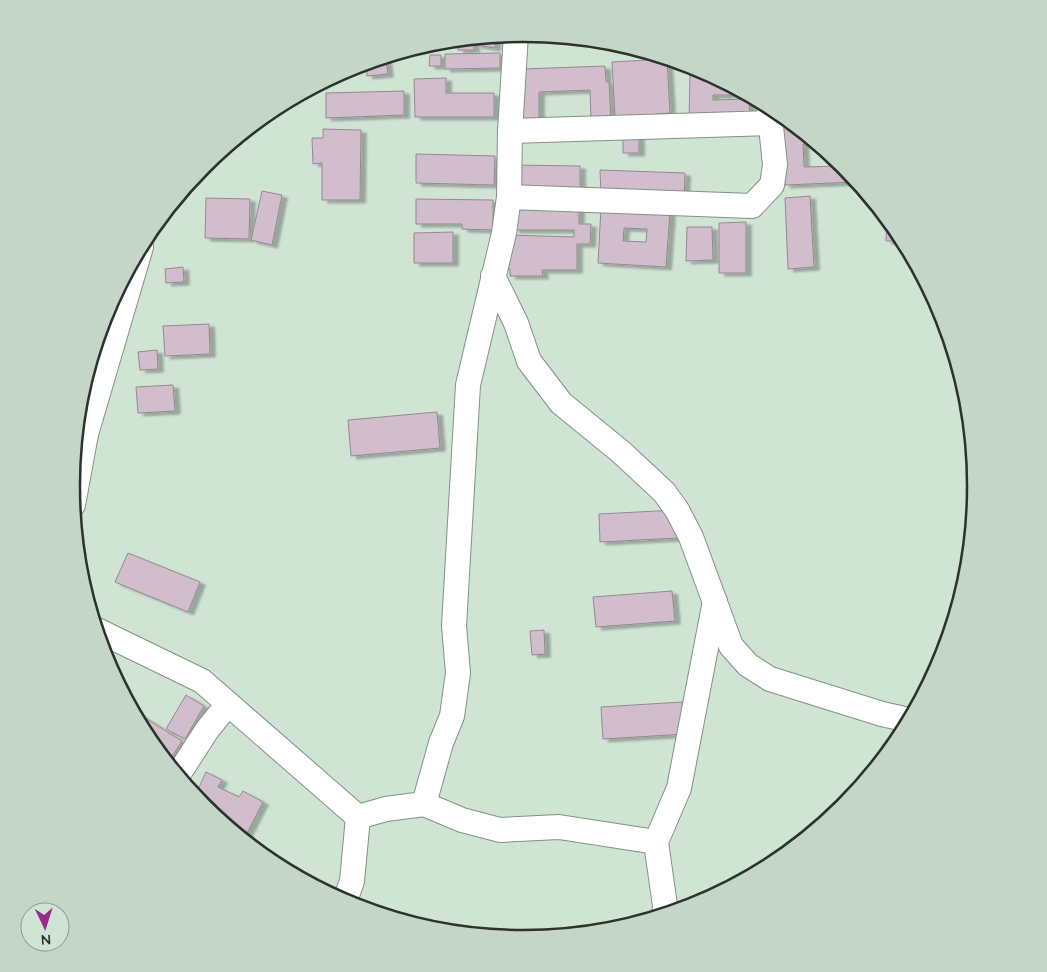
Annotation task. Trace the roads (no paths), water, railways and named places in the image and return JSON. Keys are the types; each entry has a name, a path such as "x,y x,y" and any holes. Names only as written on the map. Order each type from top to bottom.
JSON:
{"street":[{"path":"424,804 441,743 452,716 458,674 454,626 468,385 504,233 509,197 510,131 515,42"},
{"path":"510,131 767,115"},
{"path":"509,197 752,206 772,185 775,164 770,117"},
{"path":"494,276 516,323 529,361 561,404 621,452 664,492 677,510 691,538 731,646 748,664 770,679 901,718"},
{"path":"85,421 129,283"},
{"path":"666,906 656,842 679,788 715,602"},
{"path":"106,634 202,681 358,816"},
{"path":"182,769 228,704"},
{"path":"358,816 386,809 424,804 462,820 500,830 559,827 656,842"},
{"path":"348,893 352,881 358,816"}]}
